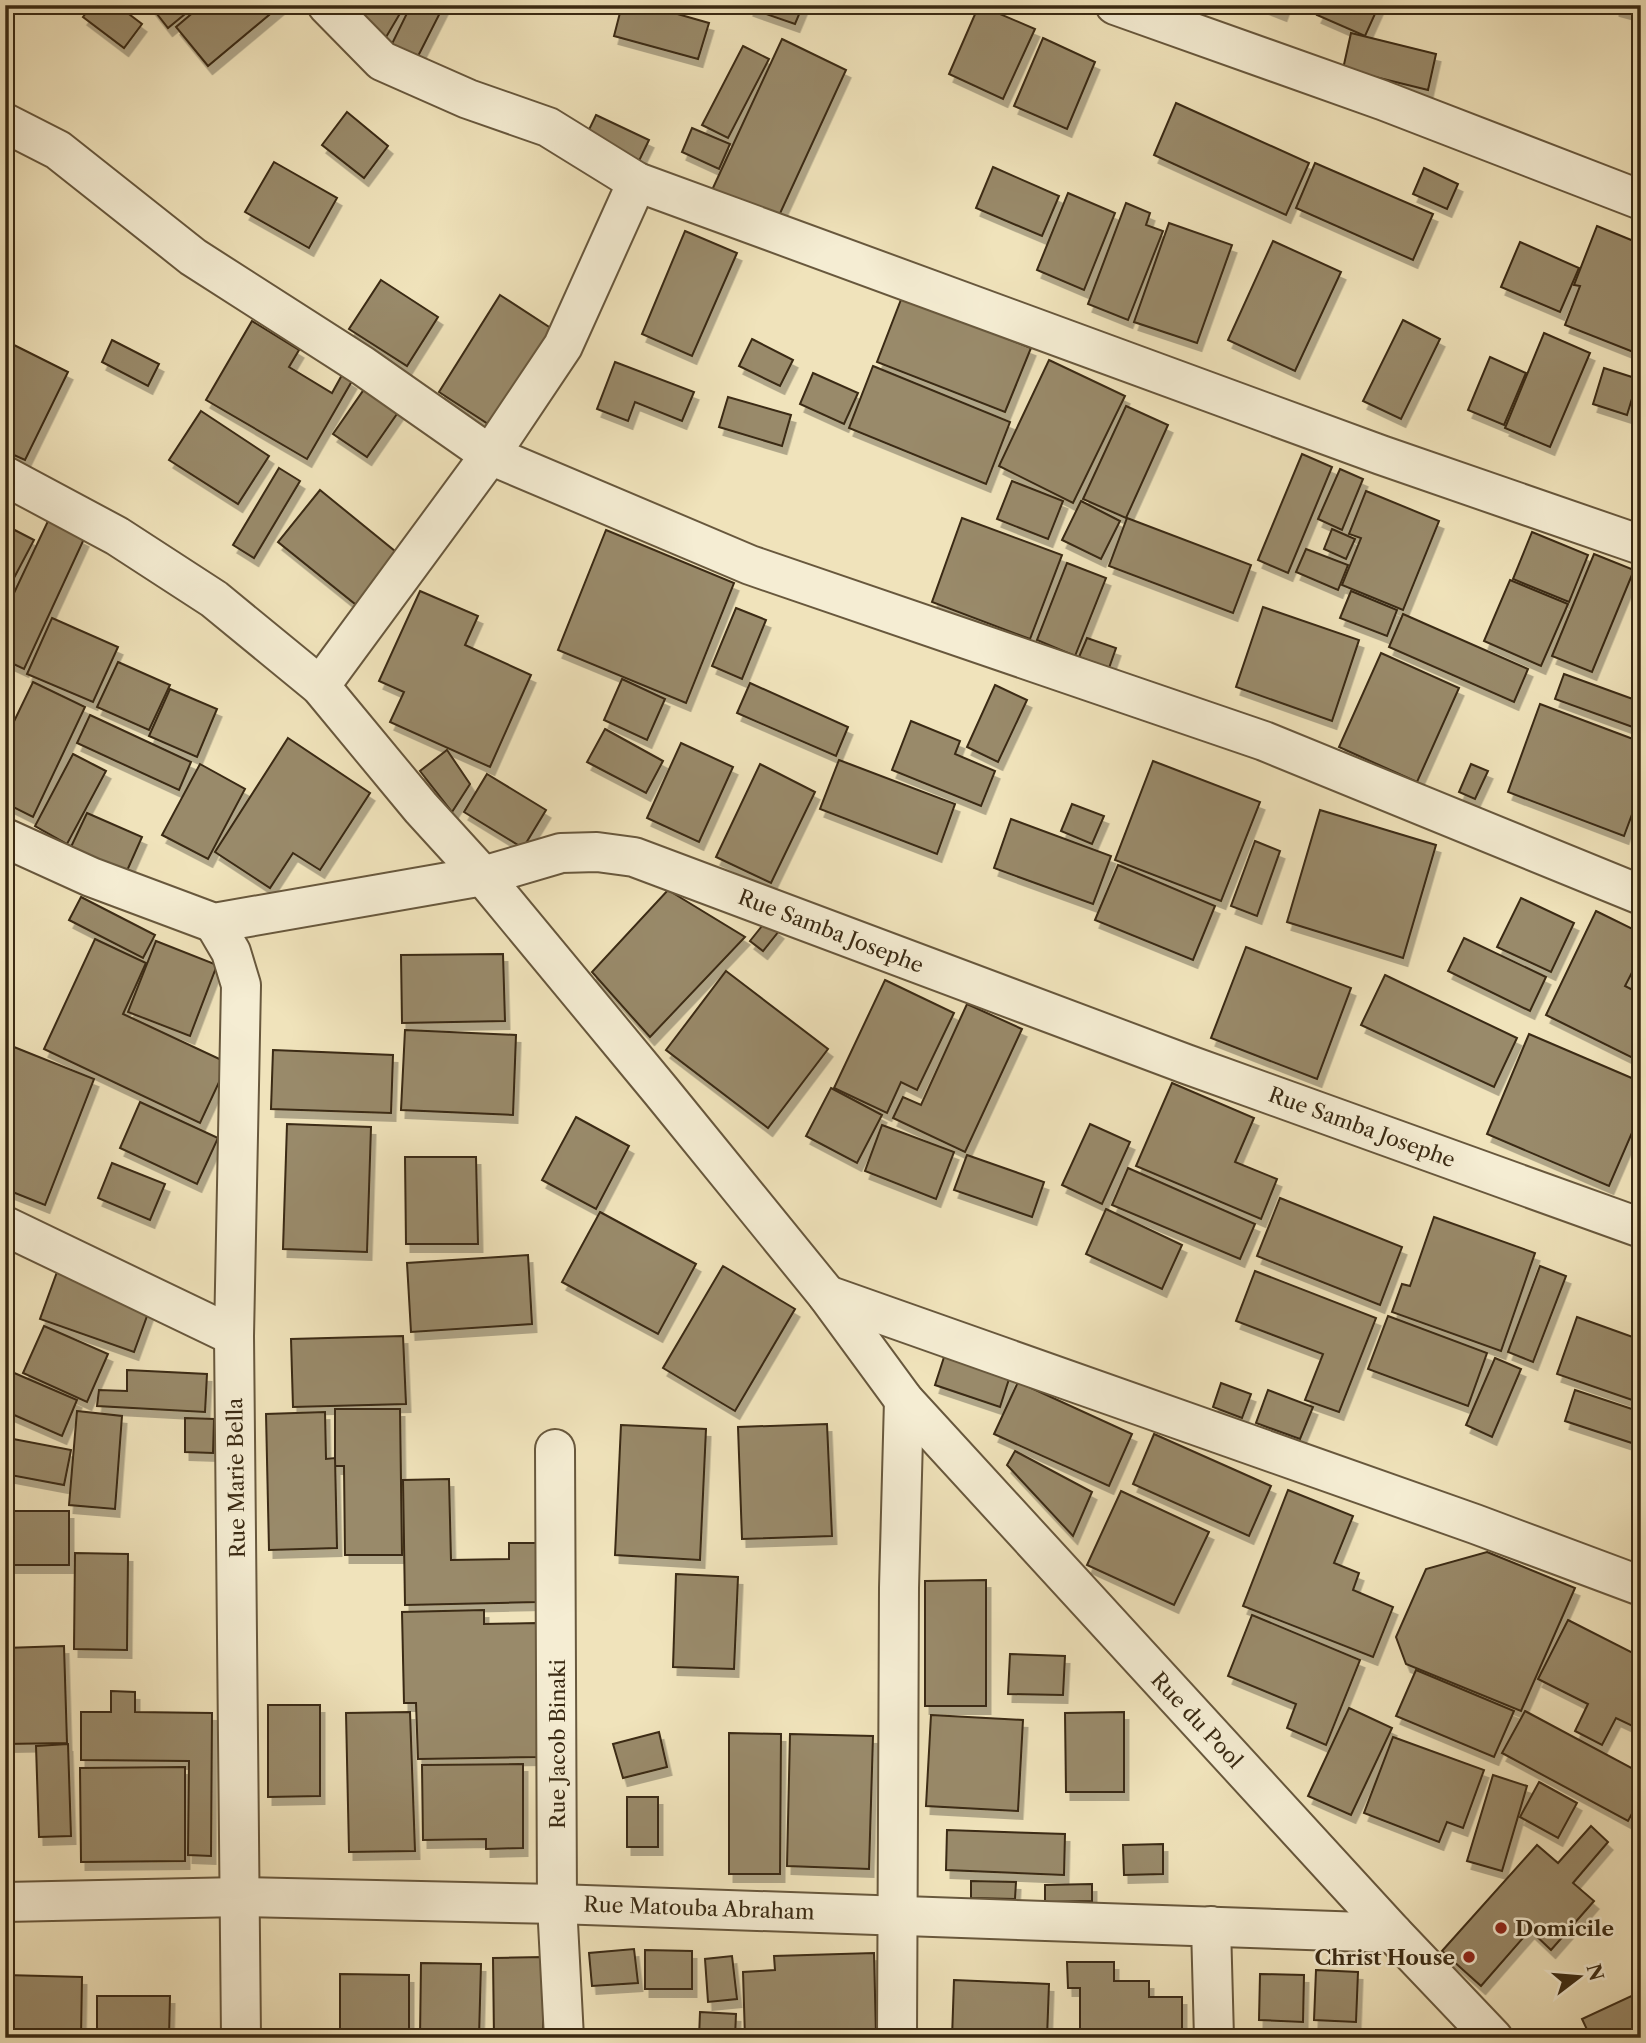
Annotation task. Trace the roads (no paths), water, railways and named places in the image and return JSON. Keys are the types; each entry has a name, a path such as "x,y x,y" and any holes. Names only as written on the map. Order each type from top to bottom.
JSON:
{"street":[{"path":"327,5 382,61 468,99 548,127 637,182 1381,455 1641,545"},
{"path":"1115,5 1382,100 1641,200"},
{"path":"5,123 58,150 193,257 363,366 490,455 750,565 1264,741 1641,895"},
{"path":"320,686 490,455 563,346 637,182"},
{"name":"Rue du Pool","path":"5,476 117,536 215,599 320,686 421,808 483,876 827,1295 904,1400 1393,1933 1493,2038"},
{"path":"5,838 91,877 214,923"},
{"name":"Rue Samba Josephe","path":"214,923 483,876 561,853 597,852 634,857 1186,1064 1641,1228"},
{"name":"Rue Marie Bella","path":"214,923 231,952 241,985 234,1336 241,2038"},
{"path":"5,1226 234,1336"},
{"path":"827,1295 1475,1524 1641,1586"},
{"path":"897,2038 899,1588 904,1400"},
{"name":"Rue Jacob Binaki","path":"555,1449 557,1903 564,2038"},
{"name":"Rue Matouba Abraham","path":"5,1902 240,1896 557,1903 1393,1933"},
{"path":"1211,1926 1214,2038"}],"place":[{"name":"Domicile","path":"1501,1928"},
{"name":"Christ House","path":"1469,1957"}]}
